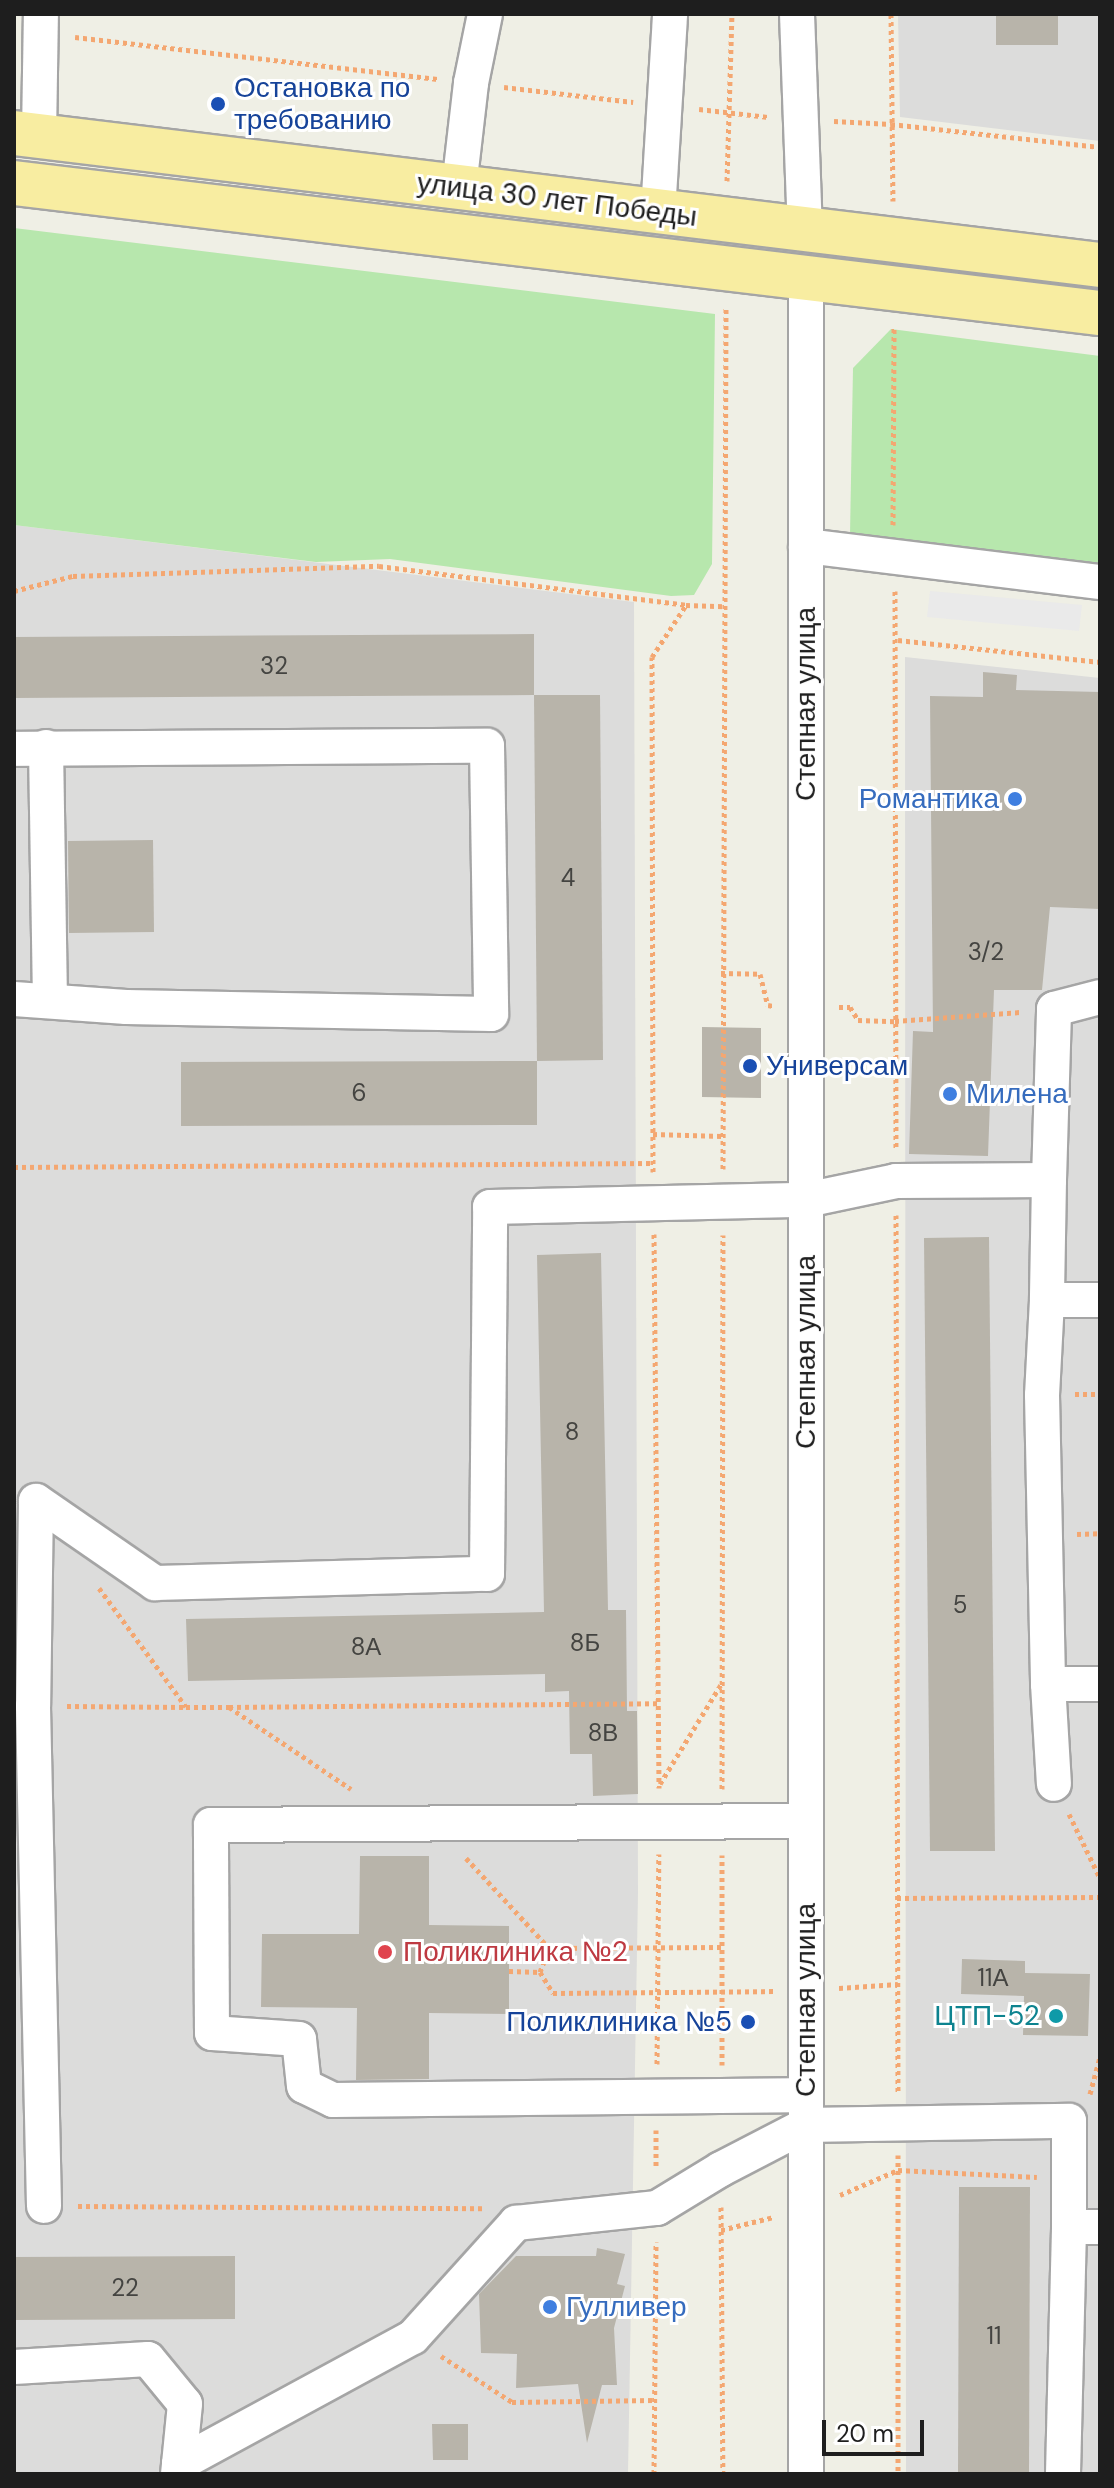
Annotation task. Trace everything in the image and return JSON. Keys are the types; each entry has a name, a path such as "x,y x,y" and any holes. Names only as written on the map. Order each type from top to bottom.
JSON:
{"main road":[{"name":"улица 30 лет Победы","path":"26,134 1100,265"},
{"path":"14,183 1100,313"},
{"name":"Степная улица","path":"805,230 806,280"}],"street":[{"path":"459,187 471,83 485,14"},
{"path":"658,212 670,14"},
{"path":"797,14 805,230"},
{"path":"26,134 41,24"},
{"name":"Степная улица","path":"806,280 806,2474"},
{"path":"806,546 1100,582"},
{"path":"14,999 126,1007 491,1014 487,746 30,748 50,1000"},
{"path":"1054,1784 1048,1684 1042,1395 1054,1009 1100,997"},
{"path":"44,2206 33,1706 36,1501 155,1583 487,1574 490,1207 806,1200 896,1181 1049,1180"},
{"path":"1047,1300 1100,1300"},
{"path":"1048,1684 1100,1684"},
{"path":"806,1821 211,1825 212,2033 299,2039 304,2086 333,2100 722,2095 898,2125 1069,2121 1069,2179 1084,2227 1063,2474"},
{"path":"178,2469 413,2337 516,2223 657,2208 721,2169 806,2110"},
{"path":"14,2367 148,2359 185,2404 178,2469"}],"path":[{"path":"727,221 732,14"},
{"path":"891,14 894,240"},
{"path":"41,24 471,83 799,120 891,124 1100,147"},
{"path":"722,2095 721,973 726,270"},
{"path":"894,288 893,556 898,640 895,1021 898,2474"},
{"path":"14,591 73,576 379,566 686,605 724,606"},
{"path":"654,2474 660,1703 653,1203 652,657 686,605"},
{"path":"898,640 1100,662"},
{"path":"721,973 760,974 768,1005 850,1007 858,1020 895,1021 1054,1009"},
{"path":"653,1134 722,1136"},
{"path":"14,1167 653,1163"},
{"path":"92,1578 186,1707"},
{"path":"659,1786 722,1682"},
{"path":"33,1706 660,1703"},
{"path":"229,1707 352,1790"},
{"path":"1054,1784 1100,1878"},
{"path":"433,1824 549,1948 722,1947"},
{"path":"897,1898 1100,1897"},
{"path":"540,1972 549,1948"},
{"path":"509,1971 540,1972"},
{"path":"540,1972 553,1993 806,1990 898,1984"},
{"path":"1086,2108 1100,2057"},
{"path":"721,2169 723,2474"},
{"path":"721,2231 806,2209 898,2170 1069,2179"},
{"path":"44,2206 500,2208"},
{"path":"413,2337 512,2402 655,2400"}],"shaded area":[{"path":"898,14 1100,14 1100,141 900,117"},
{"path":"14,525 634,602 638,1892 628,2474 14,2474"},
{"path":"930,591 1082,605 1079,631 927,617"},
{"path":"905,657 1100,678 1100,2474 906,2474"}],"green space":[{"path":"14,228 715,314 712,564 694,595 671,596 390,559 316,562 14,525"},
{"path":"891,329 1100,356 1100,566 850,535 853,368"}],"building":[{"path":"996,14 1058,14 1058,45 996,45"},
{"path":"534,634 534,695 14,698 14,637"},
{"name":"Романтика","path":"983,672 1017,675 1016,690 1100,692 1100,909 1050,907 1042,990 994,990 988,1156 909,1154 913,1031 933,1032 930,696 983,697"},
{"path":"534,695 600,695 603,1060 537,1061"},
{"path":"153,840 154,932 69,933 68,841"},
{"path":"702,1027 761,1028 761,1098 702,1097"},
{"path":"537,1061 537,1125 181,1126 181,1062"},
{"path":"989,1237 995,1851 930,1851 924,1238"},
{"path":"601,1253 608,1610 626,1610 627,1711 637,1711 638,1794 593,1796 592,1754 570,1754 569,1691 545,1692 545,1674 188,1681 186,1619 544,1612 537,1255"},
{"name":"Поликлиника №2","path":"360,1856 429,1856 429,1925 509,1926 509,2014 429,2013 429,2079 356,2080 357,2008 261,2007 262,1934 359,1934"},
{"name":"ЦТП-52","path":"962,1959 1025,1961 1025,1973 1090,1974 1088,2036 1023,2035 1024,1996 961,1994"},
{"path":"959,2187 1030,2187 1029,2474 958,2474"},
{"name":"Гулливер","path":"597,2248 625,2254 617,2284 625,2286 614,2328 617,2385 602,2385 587,2443 578,2384 516,2388 517,2354 481,2353 479,2294 516,2256 596,2256"},
{"path":"235,2256 235,2319 14,2320 14,2257"},
{"path":"432,2424 468,2424 468,2460 433,2460"}],"place":[{"name":"Остановка по требованию","path":"218,104"},
{"name":"Романтика","path":"1015,799"},
{"name":"Универсам","path":"750,1066"},
{"name":"Милена","path":"950,1094"},
{"name":"Поликлиника №2","path":"385,1952"},
{"name":"ЦТП-52","path":"1056,2016"},
{"name":"Поликлиника №5","path":"748,2022"},
{"name":"Гулливер","path":"550,2307"}]}
